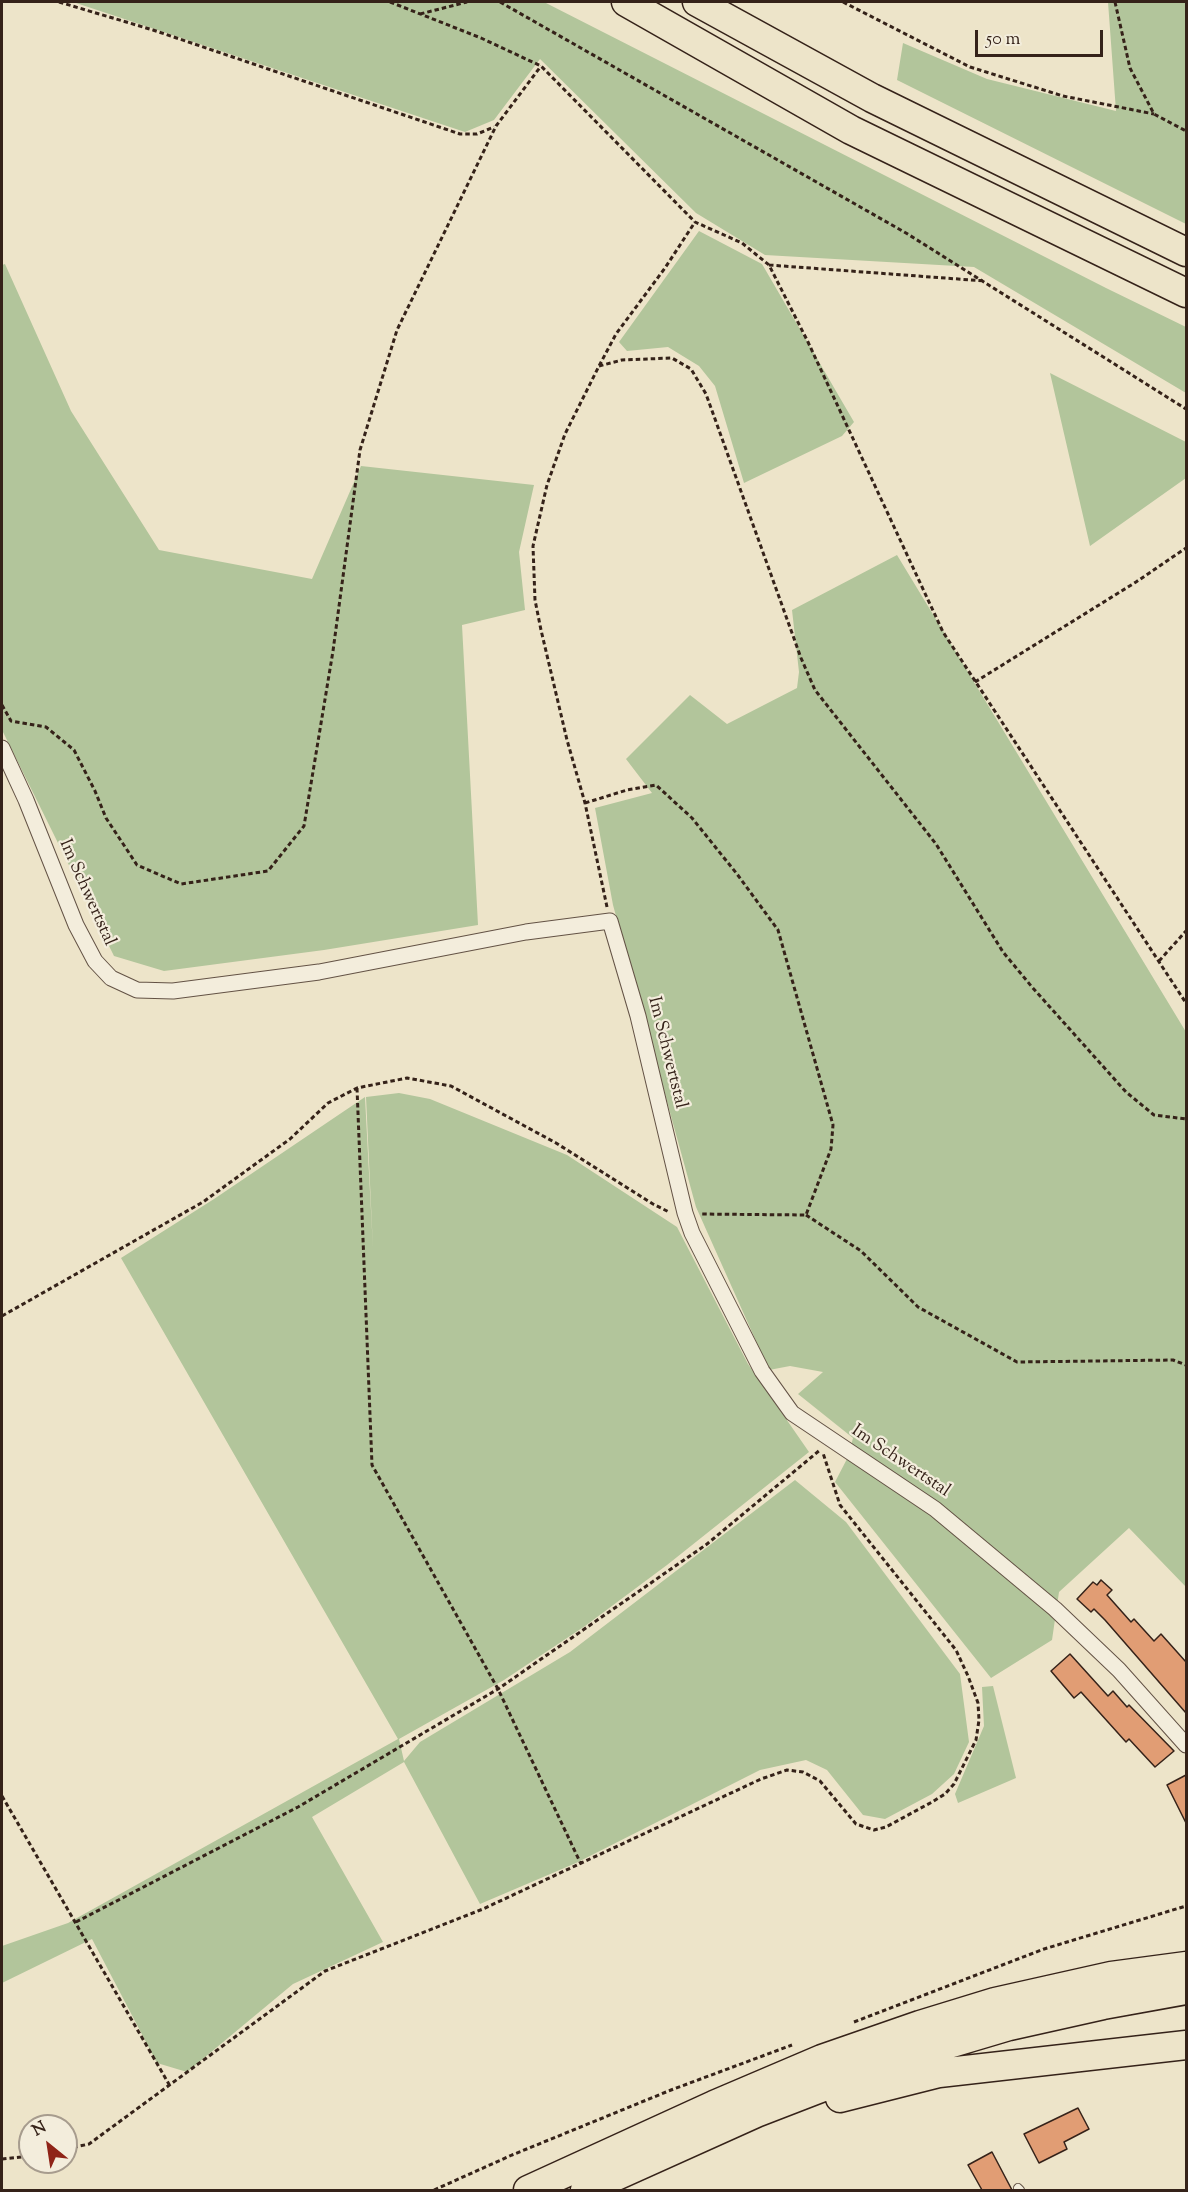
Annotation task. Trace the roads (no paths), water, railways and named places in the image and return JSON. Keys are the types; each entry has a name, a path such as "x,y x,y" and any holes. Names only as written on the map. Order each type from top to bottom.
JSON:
{"highway":[{"path":"626,2 851,130 1186,292"},
{"path":"697,2 872,98 1186,252"},
{"path":"528,2190 800,2068 920,2025 995,2002 1111,1976 1186,1966"},
{"path":"585,2190 756,2114 888,2062 1009,2026 1103,2005 1186,1990"},
{"path":"756,2114 810,2106 939,2073 1186,2045"}],"street":[{"name":"Im Schwertstal","path":"2,748 26,800 76,925 95,962 111,978 137,990 172,991 319,972 526,932 610,921 638,1016 685,1214 692,1233 762,1371 792,1413 936,1509 1055,1609 1119,1670 1186,1745"}]}
